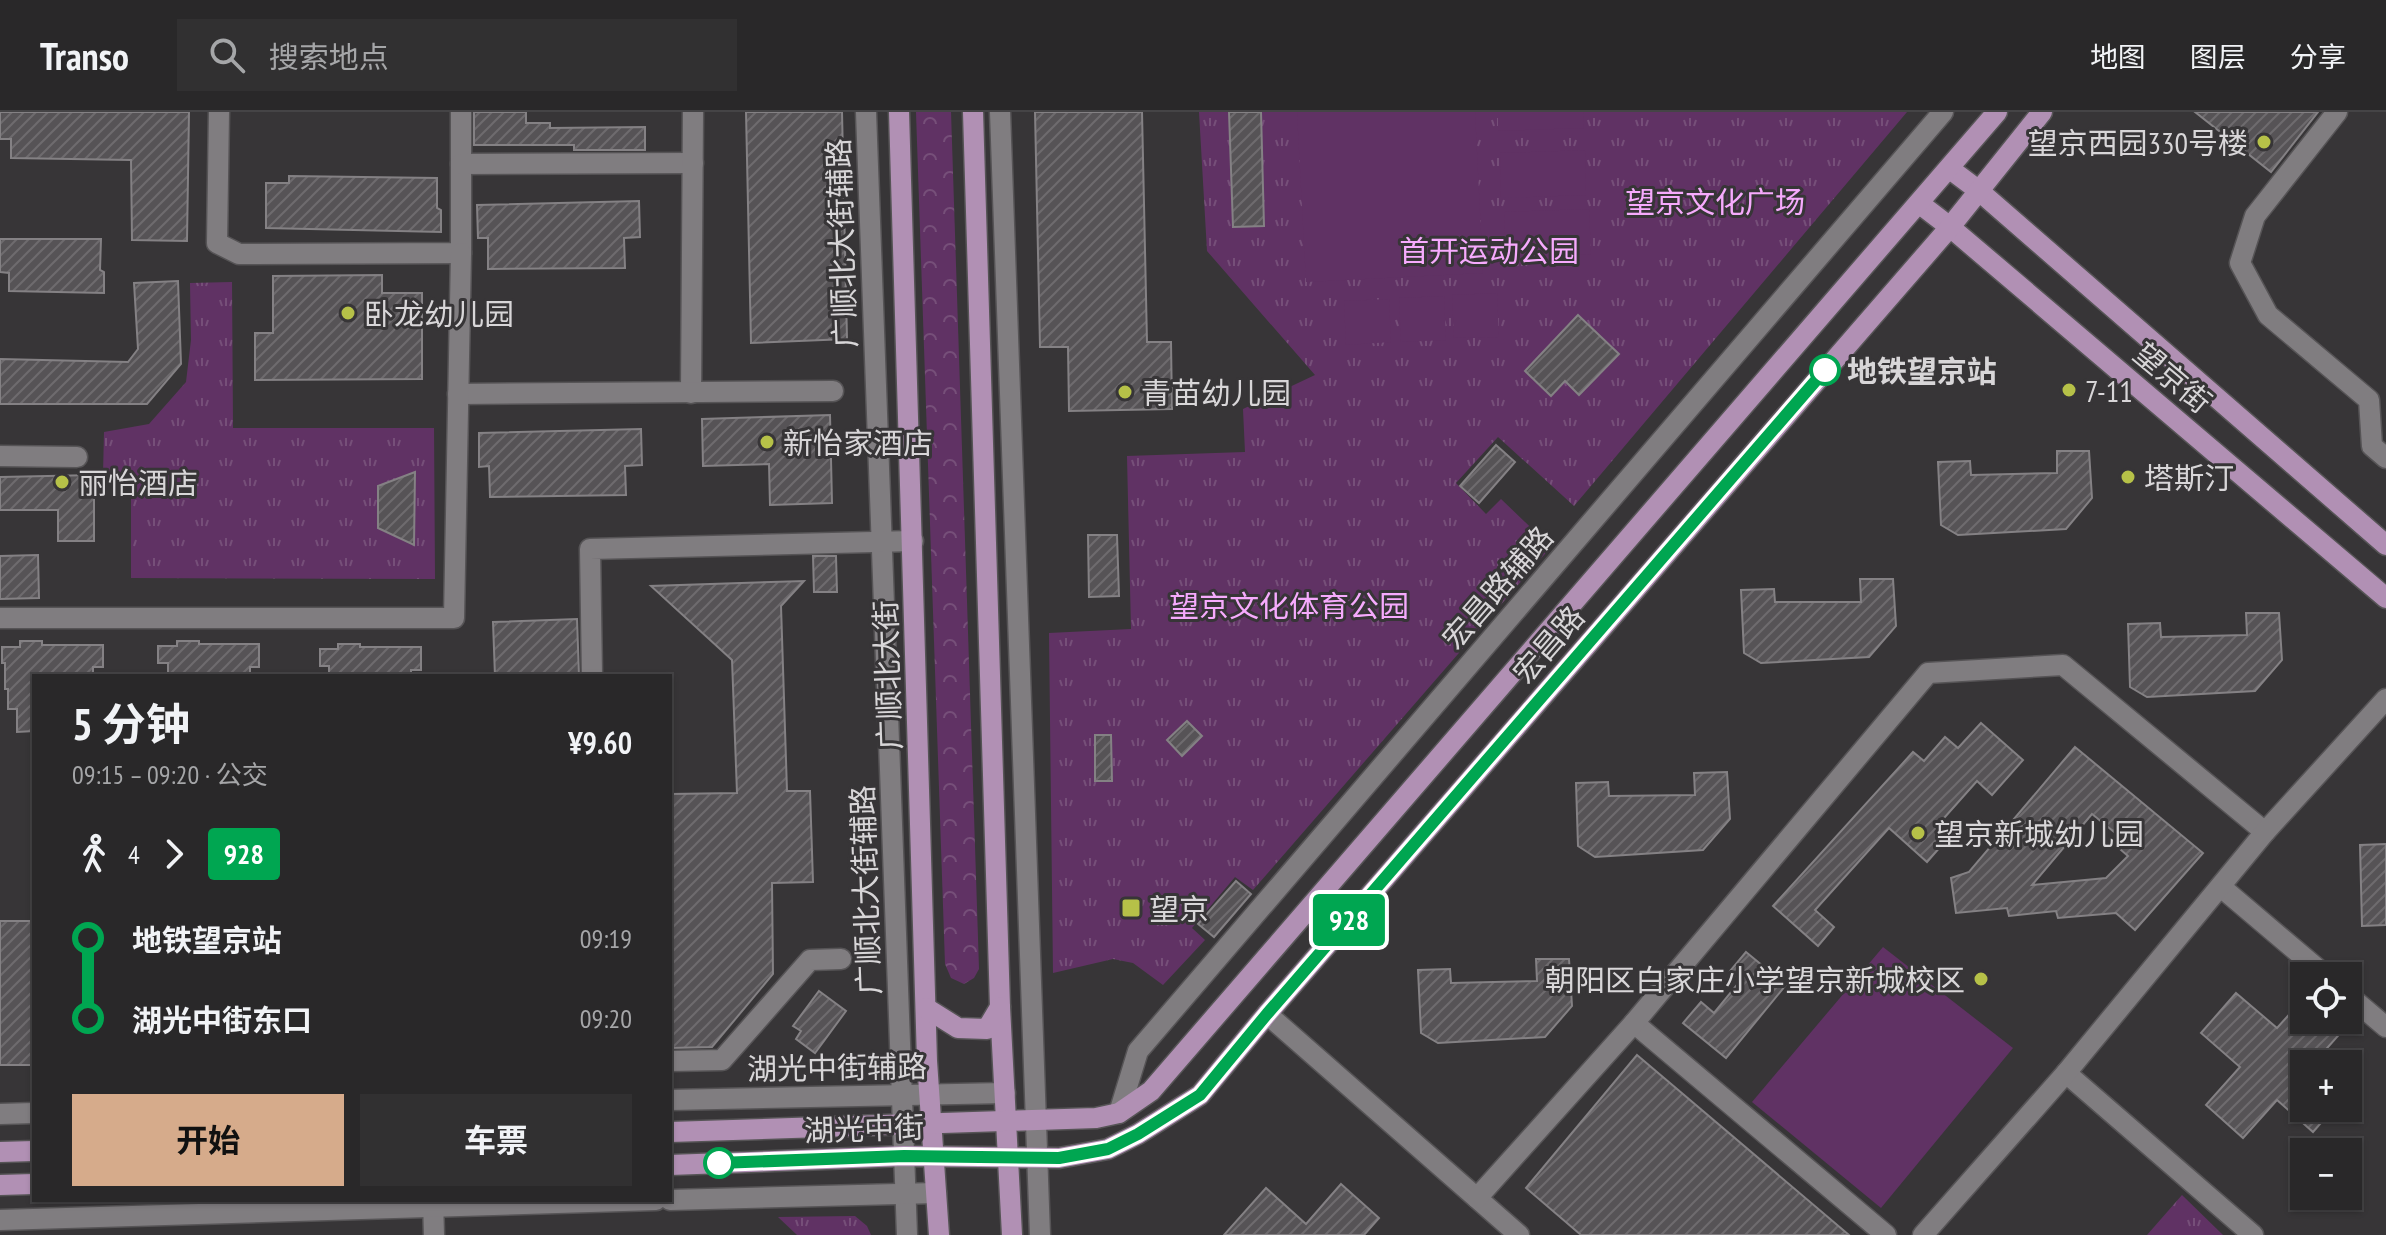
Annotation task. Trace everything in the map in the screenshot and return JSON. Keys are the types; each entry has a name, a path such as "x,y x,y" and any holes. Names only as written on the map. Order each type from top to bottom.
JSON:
{"main road":[{"name":"广顺北大街","path":"899,112 928,1095 939,1235"},
{"path":"973,112 1000,1007 1012,1235"},
{"name":"宏昌路","path":"1007,1123 1096,1118 1119,1113 1151,1091 1997,112"},
{"name":"宏昌路","path":"1059,1158 1108,1149 1200,1095 1950,227 2042,112"},
{"name":"望京街","path":"1950,169 2386,545"},
{"name":"望京街","path":"1920,204 2386,598"},
{"path":"926,1008 958,1028 987,1029 1000,1007"},
{"name":"湖光中街","path":"672,1132 1007,1123"},
{"path":"0,1152 32,1151"},
{"name":"湖光中街","path":"672,1165 904,1156 1059,1158"},
{"path":"0,1185 32,1184"}],"street":[{"path":"219,112 217,243 239,254 461,253"},
{"path":"0,618 454,618 461,112"},
{"path":"691,393 693,112"},
{"name":"广顺北大街辅路","path":"866,112 907,1235"},
{"path":"1000,112 1040,1235"},
{"name":"宏昌路辅路","path":"1119,1113 1138,1051 1943,112"},
{"path":"2337,112 2255,216 2240,263 2268,315 2369,400 2372,446 2386,458"},
{"path":"461,164 693,163"},
{"path":"458,394 833,391"},
{"path":"0,456 77,457"},
{"path":"592,674 590,549 913,541"},
{"path":"1477,1198 1634,1023 1928,673 2063,665 2265,832"},
{"path":"1923,1235 2066,1073 2265,832 2386,699"},
{"path":"2221,887 2309,962"},
{"path":"672,1061 722,1060 810,960 841,959"},
{"path":"2362,1007 2386,1027"},
{"path":"1267,1014 1519,1235"},
{"path":"1634,1023 1886,1235"},
{"path":"2066,1073 2253,1235"},
{"name":"湖光中街辅路","path":"672,1100 1005,1093"},
{"path":"0,1114 32,1113"},
{"path":"672,1200 936,1193"},
{"path":"0,1220 507,1202"},
{"path":"433,1203 434,1235"}],"green space":[{"path":"916,112 951,112 979,969 974,978 964,984 951,978 945,964"},
{"path":"1199,112 1907,112 1574,506 1498,437 1456,483 1486,514 1501,499 1551,547 1253,890 1235,877 1192,928 1205,940 1163,985 1133,963 1113,959 1053,973 1049,633 1131,629 1127,456 1245,452 1243,409 1315,375 1207,251"},
{"path":"1297,112 1475,112 1483,273 1306,282"},
{"path":"1498,112 1583,112 1584,128 1498,131"},
{"path":"1585,150 1586,195 1501,198 1500,153"},
{"path":"1589,209 1591,254 1506,257 1504,212"},
{"path":"232,282 233,428 434,428 435,579 131,578 131,478 103,475 104,432 149,424 186,382 191,340 190,283"},
{"path":"1497,293 1499,337 1454,338 1452,295"},
{"path":"1444,296 1446,340 1401,342 1399,298"},
{"path":"1389,299 1391,342 1346,345 1344,301"},
{"path":"1883,947 2013,1048 1881,1208 1752,1102"},
{"path":"2182,1195 2223,1235 2147,1235"},
{"path":"855,1216 867,1226 871,1235 797,1235 778,1217"}],"building":[{"path":"0,112 189,112 187,241 132,240 131,160 11,158 11,139 0,139"},
{"path":"474,112 526,112 526,123 550,123 550,128 645,127 645,150 574,150 574,145 474,145"},
{"path":"746,112 842,112 847,339 751,343"},
{"path":"1035,112 1142,112 1147,342 1171,342 1172,409 1069,411 1068,347 1040,347"},
{"path":"1229,112 1261,112 1264,226 1233,227"},
{"name":"望京西园330号楼","path":"2195,112 2318,112 2271,172"},
{"path":"289,176 437,178 441,232 266,228 266,183 289,183"},
{"path":"639,201 640,237 624,238 625,268 488,269 488,238 478,238 477,205"},
{"path":"0,239 101,239 100,270 104,272 104,293 9,291 9,273 0,272"},
{"name":"卧龙幼儿园","path":"382,275 382,293 422,293 422,379 255,380 255,333 273,333 273,276"},
{"path":"178,281 181,364 147,404 0,404 0,359 128,362 138,349 134,283"},
{"path":"1578,315 1619,354 1579,395 1565,381 1551,396 1525,371"},
{"name":"新怡家酒店","path":"830,415 832,503 770,505 769,464 703,466 702,419"},
{"path":"641,429 642,465 625,466 626,495 490,497 489,466 479,467 479,433"},
{"path":"1496,445 1515,462 1479,503 1460,486"},
{"path":"2057,451 2089,451 2092,498 2066,529 1958,535 1941,525 1938,462 1970,461 1971,475 2057,473"},
{"path":"415,472 414,545 378,528 378,486"},
{"path":"94,475 94,541 58,541 58,510 0,510 0,477"},
{"path":"1088,535 1117,535 1119,596 1089,597"},
{"path":"38,555 39,598 0,599 0,556"},
{"path":"813,556 836,556 837,592 814,592"},
{"path":"1860,579 1893,579 1896,626 1869,657 1761,663 1744,653 1741,590 1774,589 1775,602 1861,602"},
{"path":"804,581 781,606 787,791 810,791 813,882 772,883 773,974 712,1047 672,1048 672,794 737,793 732,660 651,586"},
{"path":"2246,613 2279,613 2282,660 2255,691 2147,697 2130,687 2128,624 2160,623 2161,637 2247,635"},
{"path":"577,619 579,674 495,674 493,622"},
{"path":"20,641 42,641 42,645 103,645 103,667 93,667 93,674 32,674 32,731 17,732 17,709 8,709 2,647 20,647"},
{"path":"177,641 259,644 259,667 250,667 250,674 168,674 168,663 158,663 158,646 177,646"},
{"path":"338,644 421,647 421,670 411,670 411,674 329,674 329,666 320,666 320,649 338,649"},
{"path":"1187,721 1202,736 1182,756 1167,740"},
{"name":"望京新城幼儿园","path":"1981,723 2023,760 1992,795 1977,781 1936,827 1948,838 1927,862 1889,828 1815,910 1834,927 1818,946 1773,906 1913,752 1924,761 1945,737 1958,748"},
{"path":"1095,735 1111,735 1112,781 1095,781"},
{"path":"2075,747 2203,853 2135,930 2116,913 2058,918 2056,911 2009,916 2007,908 1956,913 1951,878 1969,872","holes":["2092,814 2119,836 2113,843 2128,856 2106,878 2032,885"]},
{"path":"1727,772 1730,819 1703,850 1595,857 1578,846 1576,783 1608,782 1609,796 1695,795 1694,773"},
{"path":"2386,844 2386,925 2362,926 2360,845"},
{"path":"1236,881 1251,894 1214,937 1198,924"},
{"path":"0,921 32,921 32,1065 0,1065"},
{"path":"1746,952 1786,985 1726,1058 1683,1023 1701,1002 1714,1013 1741,980 1730,971"},
{"path":"1536,959 1569,959 1572,1006 1545,1037 1438,1043 1421,1033 1418,970 1450,969 1451,983 1537,981"},
{"path":"819,991 846,1011 815,1053 796,1039 801,1031 793,1026"},
{"path":"2236,993 2277,1028 2290,1014 2290,1034 2340,1034 2325,1050 2290,1050 2290,1112 2277,1100 2243,1138 2206,1105 2240,1067 2201,1033"},
{"path":"1637,1055 1849,1235 1581,1235 1526,1188"},
{"path":"2302,1122 2322,1122 2313,1132"},
{"path":"1341,1184 1379,1218 1364,1235 1224,1235 1266,1188 1306,1224"}],"bus line":[{"name":"928","path":"719,1163 904,1156 1059,1158 1108,1149 1200,1095 1825,370"}],"place":[{"name":"望京西园330号楼","path":"2264,142"},
{"name":"卧龙幼儿园","path":"348,313"},
{"name":"地铁望京站","path":"1825,370"},
{"name":"7-11","path":"2069,390"},
{"name":"青苗幼儿园","path":"1125,392"},
{"name":"新怡家酒店","path":"767,442"},
{"name":"塔斯汀","path":"2128,477"},
{"name":"丽怡酒店","path":"62,482"},
{"name":"望京新城幼儿园","path":"1918,833"},
{"name":"望京","path":"1131,908"},
{"name":"朝阳区白家庄小学望京新城校区","path":"1981,979"}],"park label":[{"name":"望京文化广场","path":"1715,201"},
{"name":"首开运动公园","path":"1489,250"},
{"name":"望京文化体育公园","path":"1289,605"}]}
